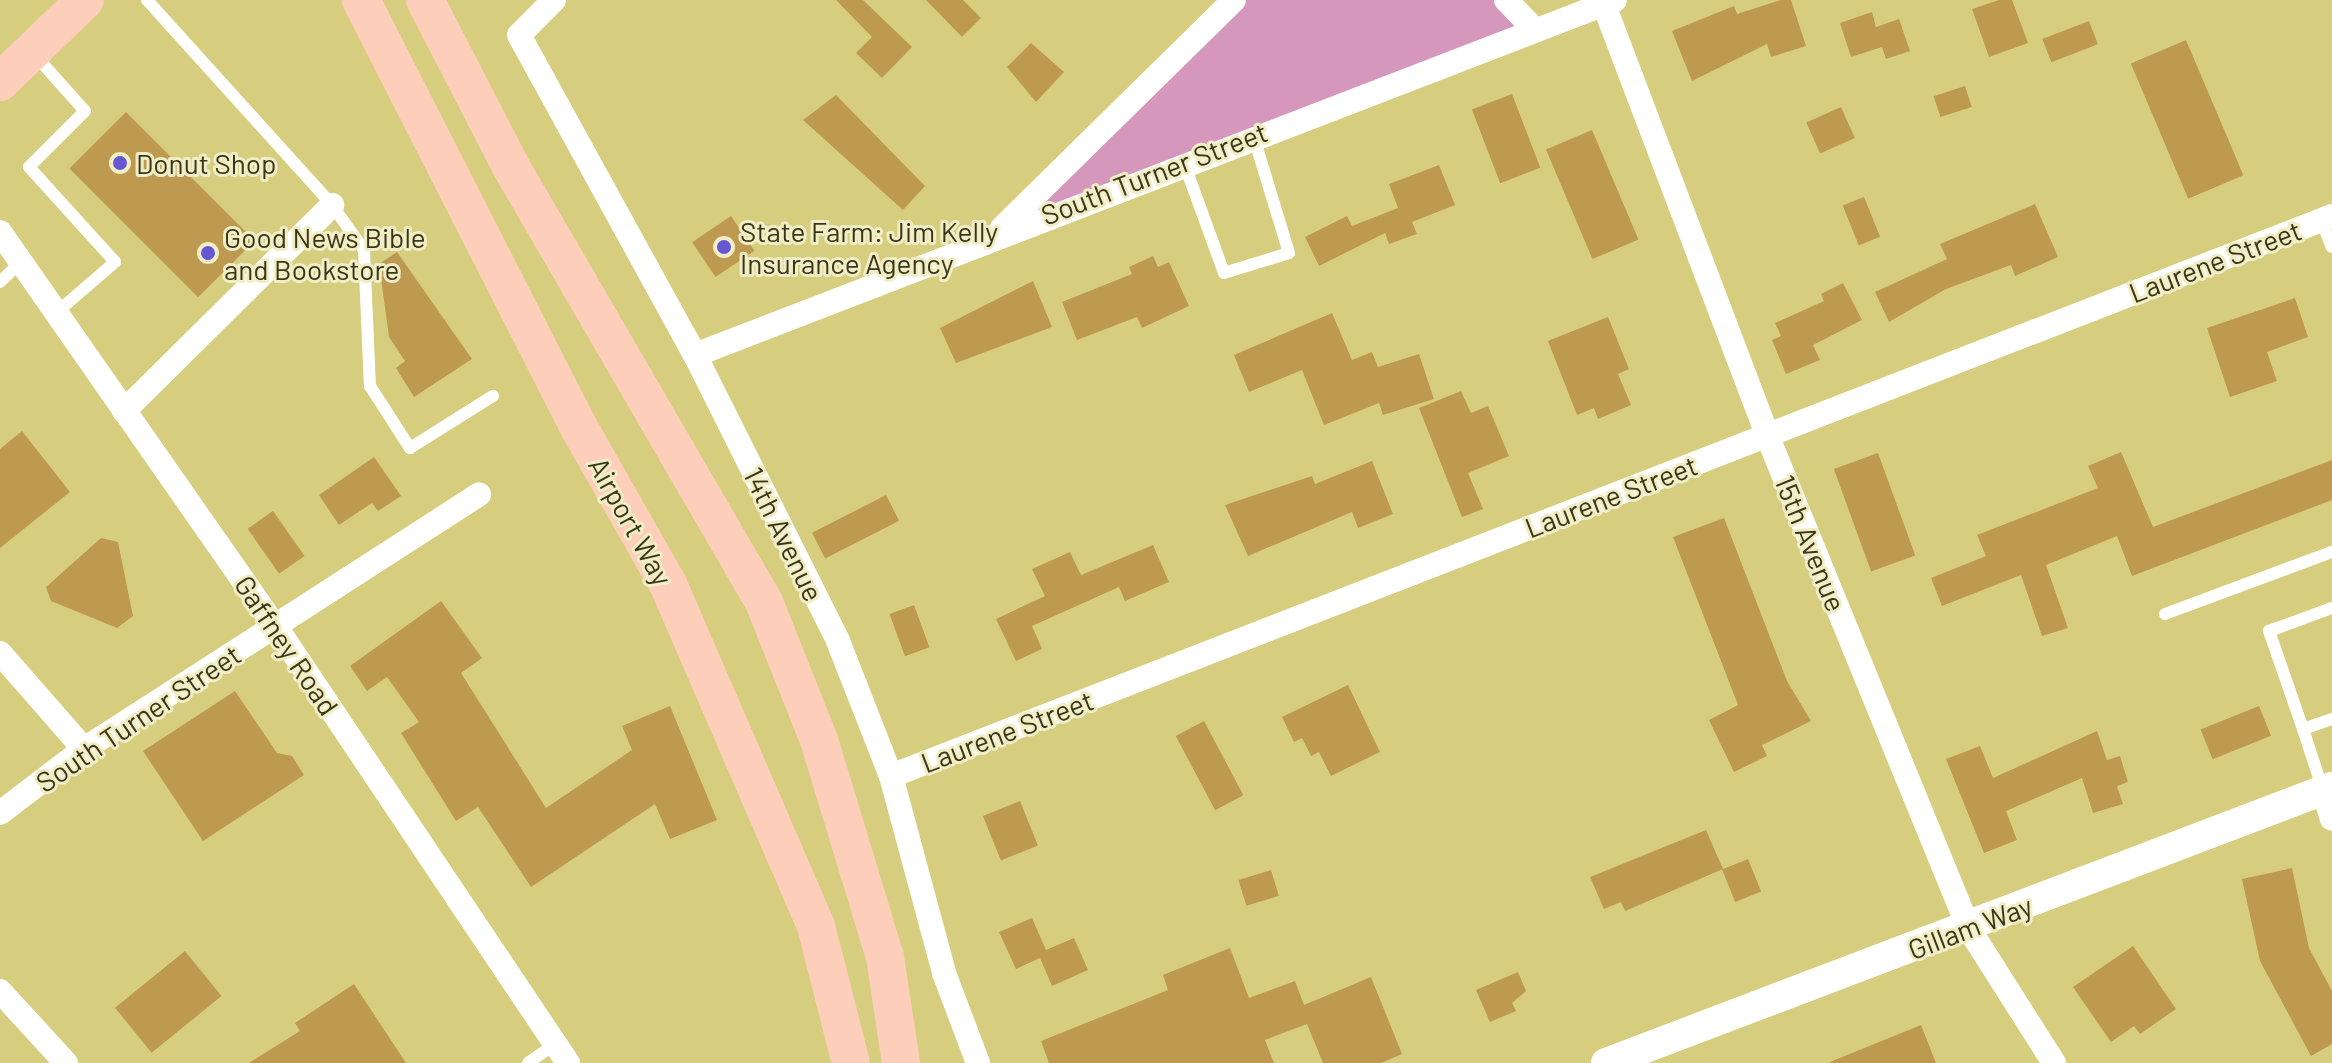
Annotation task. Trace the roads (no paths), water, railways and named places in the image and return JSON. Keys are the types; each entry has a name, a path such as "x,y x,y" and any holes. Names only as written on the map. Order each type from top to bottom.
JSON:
{"main road":[{"path":"0,82 85,0"},
{"name":"Airport Way","path":"361,0 577,424 668,584 816,926 851,1063"},
{"path":"425,0 510,165 764,602 819,740 885,957 901,1063"}],"street":[{"name":"14th Avenue","path":"554,0 519,35 695,355 838,641 891,776 944,973 978,1063"},
{"path":"995,235 1234,0"},
{"path":"1506,0 1532,27"},
{"name":"South Turner Street","path":"695,355 1532,27 1609,2"},
{"name":"15th Avenue","path":"1609,2 1767,435 1969,929 2054,1063"},
{"path":"124,411 332,205"},
{"name":"Laurene Street","path":"891,776 2327,218"},
{"name":"Gaffney Road","path":"0,232 276,627 562,1054"},
{"name":"South Turner Street","path":"0,813 84,749 479,494"},
{"path":"0,653 84,749"},
{"name":"Gillam Way","path":"1606,1063 2329,799"},
{"path":"0,991 66,1063"}],"lane":[{"path":"147,0 332,205 364,250 370,386 410,448 493,396"},
{"path":"32,52 85,111 29,167 115,262 56,313"},
{"path":"1184,162 1224,273 1289,253 1253,135"},
{"path":"2327,218 2332,247"},
{"path":"0,282 21,262"},
{"path":"2165,614 2332,552"},
{"path":"2329,799 2269,631 2332,608"},
{"path":"2303,729 2332,719"},
{"path":"528,1063 562,1054"}],"place":[{"name":"Donut Shop","path":"120,163"},
{"name":"State Farm: Jim Kelly Insurance Agency","path":"724,247"},
{"name":"Good News Bible and Bookstore","path":"208,253"}]}
